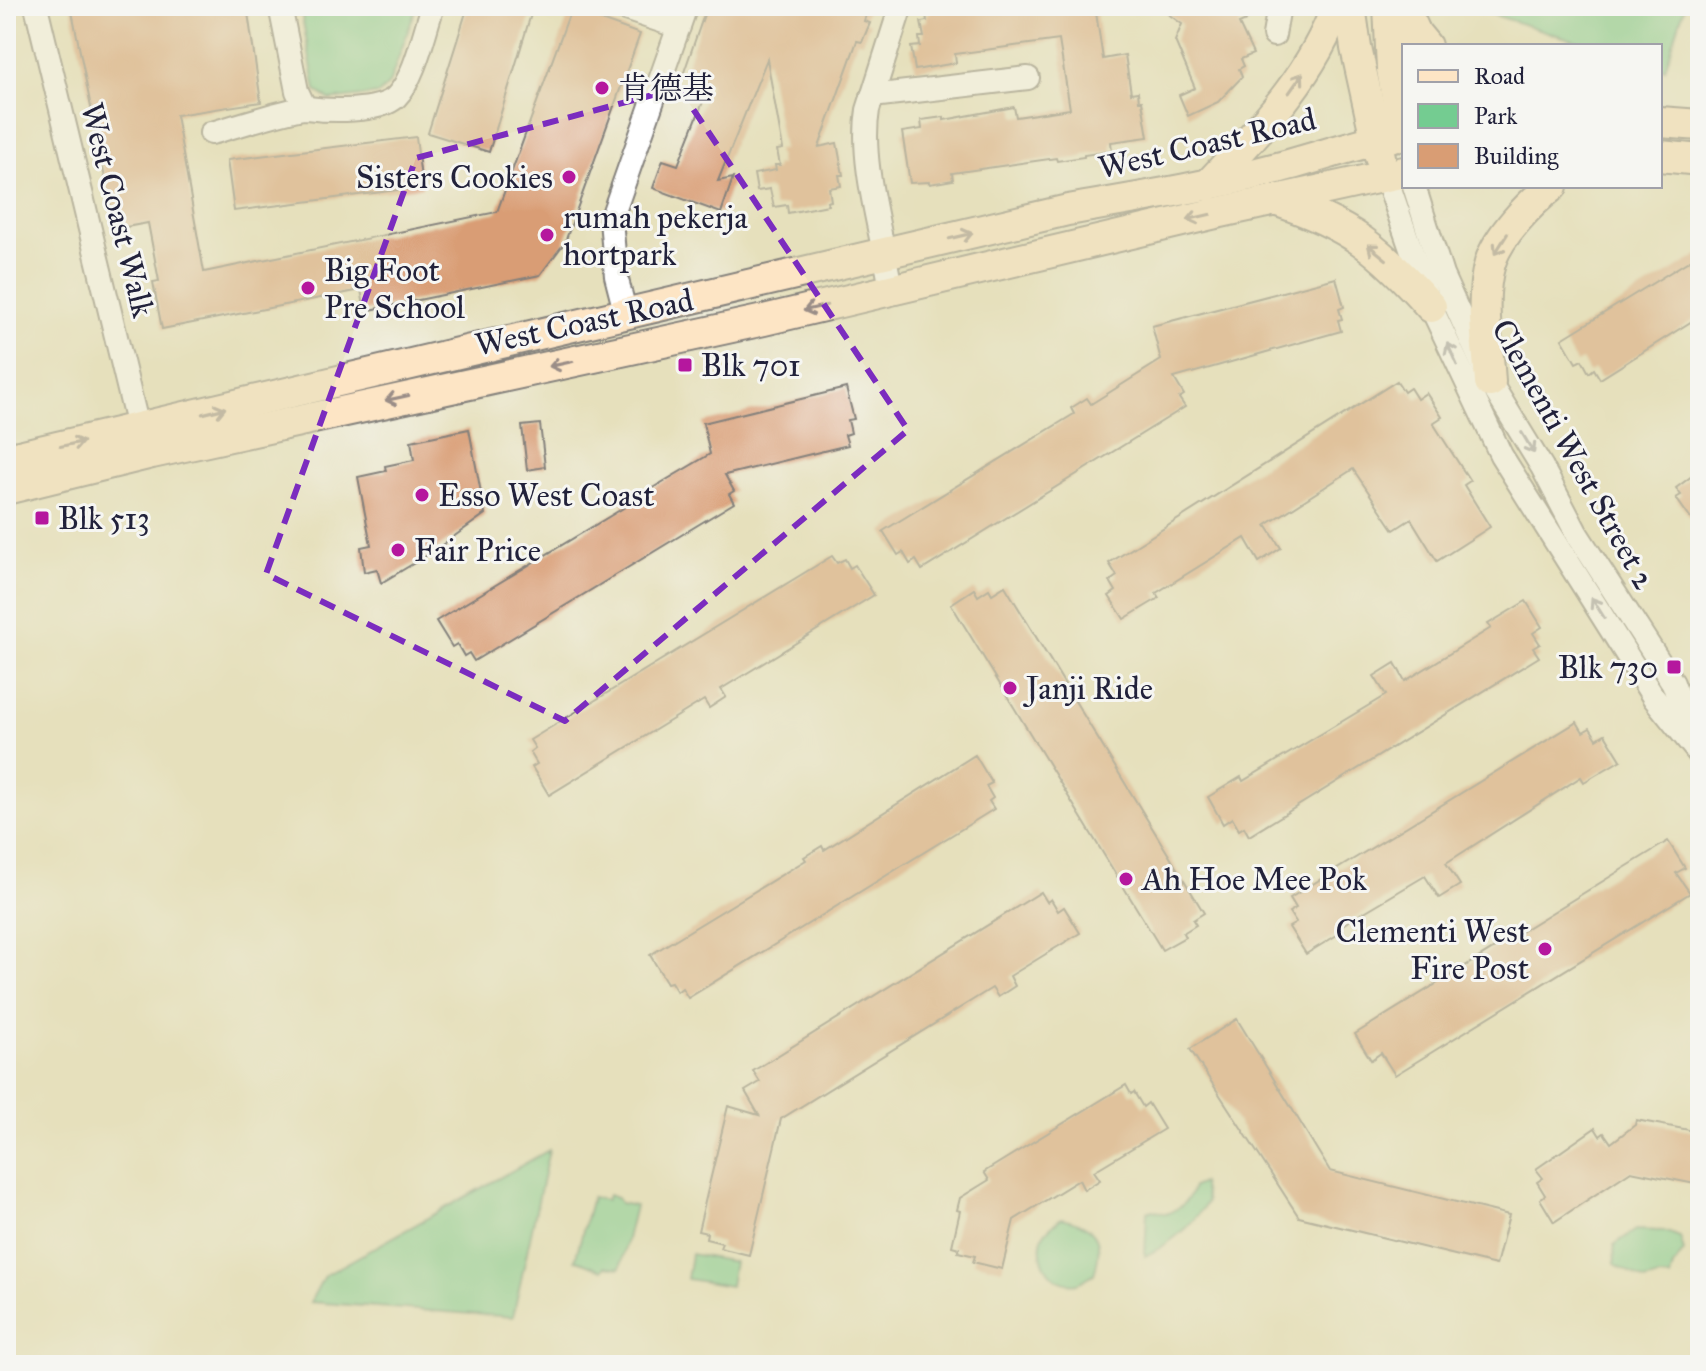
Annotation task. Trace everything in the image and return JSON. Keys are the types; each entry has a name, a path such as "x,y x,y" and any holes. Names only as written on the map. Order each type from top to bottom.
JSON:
{"main road":[{"path":"1208,185 1294,87 1331,25 1337,6"},
{"path":"1350,6 1397,136"},
{"path":"1389,6 1401,179"},
{"path":"1403,6 1424,44"},
{"path":"1662,122 1700,125"},
{"name":"West Coast Road","path":"6,489 145,441 464,351 1068,210 1208,185 1397,136"},
{"path":"1662,156 1700,160"},
{"name":"West Coast Road","path":"6,459 145,441 474,383 1275,200 1401,179"},
{"path":"1490,382 1486,308 1490,262 1528,205 1549,188"},
{"path":"1275,200 1318,215 1347,230 1378,252 1431,307"},
{"path":"464,351 474,365 474,383"}],"street":[{"name":"West Coast Walk","path":"36,6 145,441"},
{"path":"280,6 297,91 305,108"},
{"path":"211,133 305,108 326,112 380,106 394,99 406,85 433,6"},
{"path":"616,6 683,16 611,220 616,276 626,315"},
{"path":"891,290 865,126 901,6"},
{"path":"1274,35 1279,6"},
{"path":"872,96 1028,78"},
{"name":"Clementi West Street 2","path":"1403,188 1431,307 1486,426 1520,487 1654,698 1697,750"},
{"name":"Clementi West Street 2","path":"1405,188 1490,382 1542,467 1577,534 1673,683 1697,750"}],"highlighted area":[{"path":"679,88 908,430 565,721 266,574 416,158"}],"green space":[{"path":"300,6 417,6 389,84 379,94 330,100 316,91"},
{"path":"1466,6 1685,6 1665,69 1662,68 1662,44 1586,44"},
{"path":"549,1150 513,1317 310,1302 324,1276"},
{"path":"1202,1183 1207,1202 1201,1210 1180,1233 1145,1256 1147,1212 1153,1210 1166,1214 1176,1209 1186,1201 1193,1187"},
{"path":"608,1195 617,1198 620,1203 635,1206 620,1268 605,1266 603,1270 575,1260 592,1197 606,1200"},
{"path":"1061,1218 1083,1225 1098,1243 1094,1274 1077,1283 1059,1281 1052,1276 1041,1253 1043,1236"},
{"path":"1636,1230 1664,1231 1680,1237 1684,1251 1673,1267 1670,1278 1645,1281 1615,1264 1614,1245"},
{"path":"691,1254 734,1262 730,1286 687,1279"}],"building":[{"path":"71,6 247,6 261,102 176,115 204,272 497,212 571,9 640,34 565,242 540,275 365,311 361,290 162,329 153,282 159,281 148,223 115,229"},
{"path":"468,6 515,6 532,11 489,152 428,133"},
{"path":"707,6 851,6 867,11 864,21 870,23 862,42 857,41 819,147 837,143 843,175 839,175 841,186 829,188 831,201 827,202 828,205 788,213 787,205 774,207 770,189 757,191 754,174 776,170 775,165 780,165 777,150 783,149 767,59 718,181 733,178 721,213 653,188 663,160 678,165 710,84 683,75"},
{"path":"929,6 1095,6 1103,59 1125,55 1131,93 1138,92 1139,101 1142,101 1148,137 1111,142 1112,151 1084,157 952,173 953,180 930,184 910,183 902,132 922,129 921,120 944,117 944,120 1014,107 1016,117 1070,109 1059,40 955,54 956,63 915,70 911,47 920,46 919,37 924,37 921,22 927,21"},
{"path":"1157,6 1240,6 1246,21 1239,24 1253,54 1241,59 1244,66 1239,69 1242,77 1218,102 1188,116 1179,95 1195,88 1175,41 1182,24"},
{"path":"416,137 422,187 234,211 227,160"},
{"path":"1700,254 1700,316 1600,379 1594,369 1589,373 1582,360 1576,363 1562,339"},
{"path":"1336,278 1344,307 1339,309 1341,331 1174,378 1184,395 1179,398 1185,407 922,570 916,560 910,564 903,552 898,555 883,531 1074,414 1071,408 1087,398 1091,404 1161,360 1152,326"},
{"path":"1397,381 1404,392 1410,388 1417,399 1426,393 1442,417 1433,423 1470,481 1464,485 1490,527 1437,561 1411,519 1394,530 1353,469 1266,525 1281,548 1259,562 1245,538 1156,593 1159,598 1124,619 1109,596 1116,591 1110,581 1117,576 1109,563"},
{"path":"846,388 854,419 848,420 851,433 845,435 848,445 725,475 734,491 729,494 734,503 474,661 469,653 464,656 457,644 452,647 436,621 625,507 622,502 642,490 644,493 710,454 703,423"},
{"path":"540,424 545,467 527,470 522,426"},
{"name":"Esso West Coast","path":"469,429 485,514 431,553 381,583 377,569 364,572 361,547 371,545 358,477 386,471 385,466 414,460 411,441"},
{"path":"1700,470 1700,532 1676,498 1681,495 1676,488"},
{"path":"832,556 837,563 845,559 850,568 855,565 874,595 721,689 726,697 709,708 704,700 549,795 532,767 537,764 530,752 535,748 530,740"},
{"path":"1005,586 1204,913 1193,920 1196,925 1183,933 1185,937 1162,950 951,604 974,589 978,596 989,589 992,594"},
{"path":"1526,601 1542,627 1533,633 1540,644 1533,648 1539,657 1249,836 1244,827 1239,830 1232,818 1223,824 1208,797 1241,777 1243,781 1386,695 1374,676 1395,663 1405,681 1491,628 1488,624"},
{"path":"1577,722 1583,732 1590,728 1597,739 1605,734 1621,760 1584,782 1581,777 1446,863 1460,885 1439,898 1425,876 1339,927 1342,932 1306,954 1289,927 1296,923 1289,912 1296,908 1290,898"},
{"path":"975,755 992,783 986,786 993,798 989,801 994,809 688,998 682,988 677,992 671,982 667,983 650,955 806,860 804,857 822,846 824,850"},
{"path":"1668,841 1685,868 1676,873 1690,893 1395,1075 1381,1053 1371,1060 1355,1034"},
{"path":"1041,892 1047,902 1051,899 1058,911 1064,907 1080,933 1010,976 1015,986 998,997 992,988 781,1119 749,1255 720,1248 722,1243 706,1239 707,1233 698,1231 728,1106 759,1115 745,1091 760,1082 753,1071"},
{"path":"1237,1019 1330,1171 1509,1215 1496,1265 1299,1217 1190,1049"},
{"path":"1126,1085 1143,1107 1148,1103 1164,1129 1094,1171 1100,1180 1084,1190 1079,1180 1014,1220 1002,1269 973,1262 975,1256 958,1252 959,1248 952,1246 960,1198 989,1180 984,1172"},
{"path":"1636,1120 1700,1132 1700,1185 1631,1171 1554,1222 1540,1199 1545,1195 1537,1182 1543,1178 1536,1169 1595,1128 1600,1136 1604,1133 1611,1143 1635,1125"}],"place":[{"name":"肯德基","path":"602,88"},
{"name":"Sisters Cookies","path":"569,177"},
{"name":"rumah pekerja hortpark","path":"547,235"},
{"name":"Big Foot Pre School","path":"308,288"},
{"name":"Blk 701","path":"685,365"},
{"name":"Esso West Coast","path":"422,495"},
{"name":"Blk 513","path":"42,518"},
{"name":"Fair Price","path":"398,550"},
{"name":"Blk 730","path":"1674,667"},
{"name":"Janji Ride","path":"1010,688"},
{"name":"Ah Hoe Mee Pok","path":"1126,879"},
{"name":"Clementi West Fire Post","path":"1545,949"}]}
